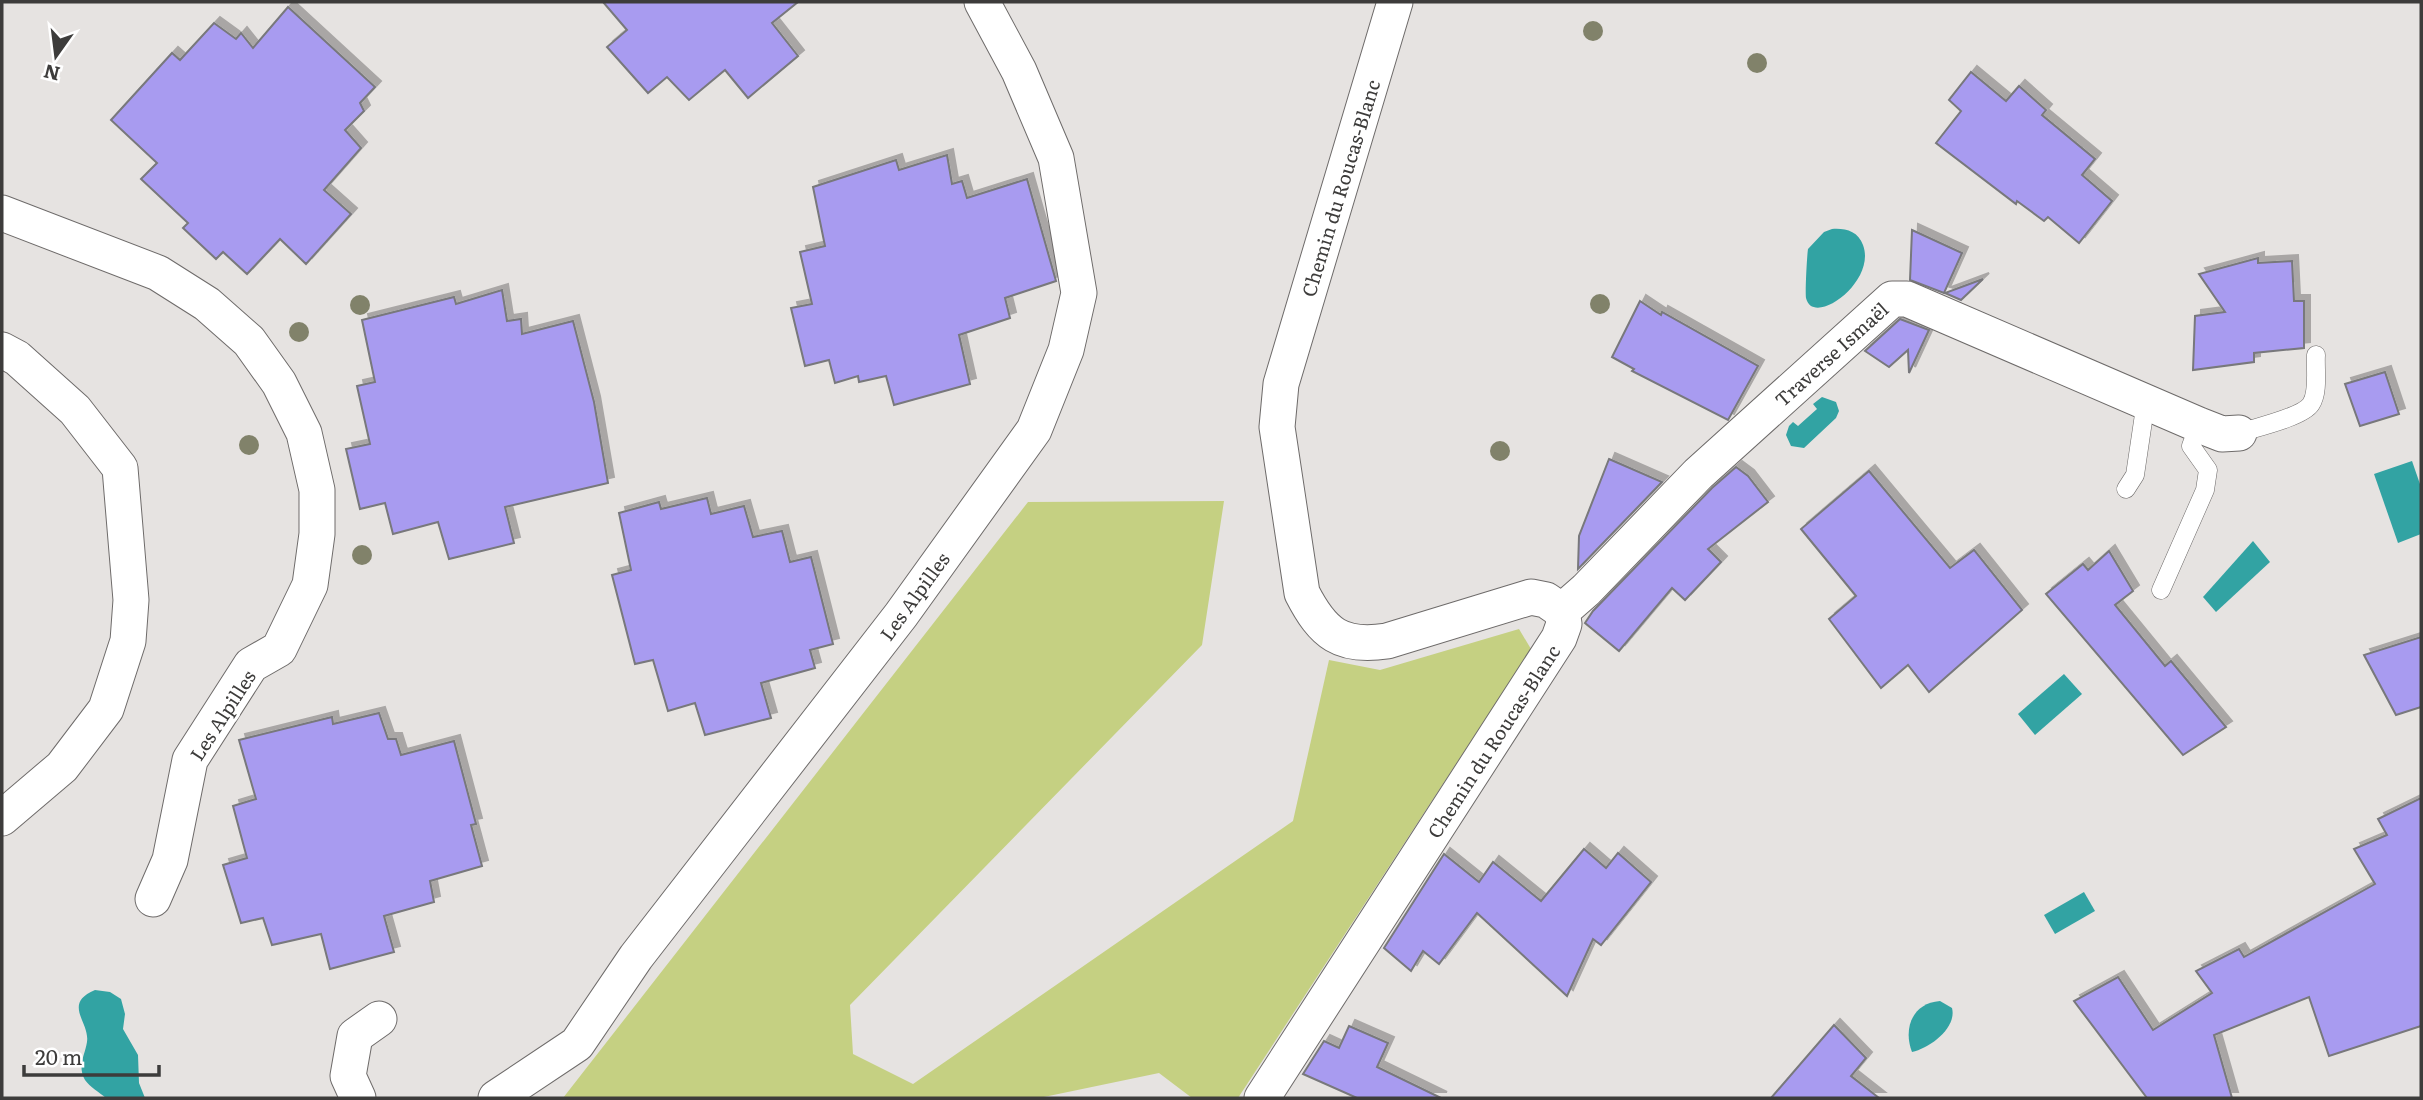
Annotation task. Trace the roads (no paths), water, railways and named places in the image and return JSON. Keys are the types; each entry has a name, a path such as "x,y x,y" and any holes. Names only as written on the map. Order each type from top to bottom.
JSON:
{"street":[{"name":"Les Alpilles","path":"496,1098 577,1044 636,957 901,615 1034,430 1066,350 1079,293 1056,158 1019,71 982,2"},
{"name":"Chemin du Roucas-Blanc","path":"1262,1098 1559,638 1564,624 1562,611 1546,600 1531,597 1387,641 1365,644 1345,642 1328,631 1313,615 1302,593 1277,427 1281,384 1395,2"},
{"name":"Les Alpilles","path":"2,213 158,273 207,304 249,341 279,383 304,433 317,490 317,534 310,586 279,649 251,665 190,760 170,860 153,899"},
{"name":"Traverse Ismaël","path":"1562,611 1586,590 1698,474 1892,299 1907,299 2222,434 2239,433"},
{"path":"2,350 17,358 75,410 120,468 131,600 128,641 106,709 62,767 2,818"},
{"path":"358,1098 348,1076 355,1036 379,1019"}],"lane":[{"path":"2239,433 2301,412 2311,405 2315,391 2316,355"},
{"path":"2126,489 2135,475 2146,401"},
{"path":"2161,590 2204,490 2208,470 2191,446 2199,425"}],"water":[{"path":"1832,229 1846,230 1858,236 1863,245 1865,259 1853,286 1842,297 1820,308 1811,306 1806,298 1808,249 1824,232"},
{"path":"1822,397 1836,402 1839,411 1836,418 1804,448 1791,446 1786,435 1789,426 1793,422 1798,426 1817,409 1813,404"},
{"path":"2412,461 2421,487 2421,534 2398,543 2374,474"},
{"path":"2253,541 2270,562 2216,612 2203,597"},
{"path":"2064,674 2082,694 2035,735 2018,714"},
{"path":"2084,892 2095,911 2055,934 2044,915"},
{"path":"95,990 110,992 121,999 125,1014 123,1029 138,1055 139,1083 145,1098 106,1098 85,1080 82,1065 87,1035 79,1007 85,995"},
{"path":"1940,1001 1952,1008 1950,1023 1934,1042 1912,1052 1909,1035 1912,1019 1923,1007"}]}
